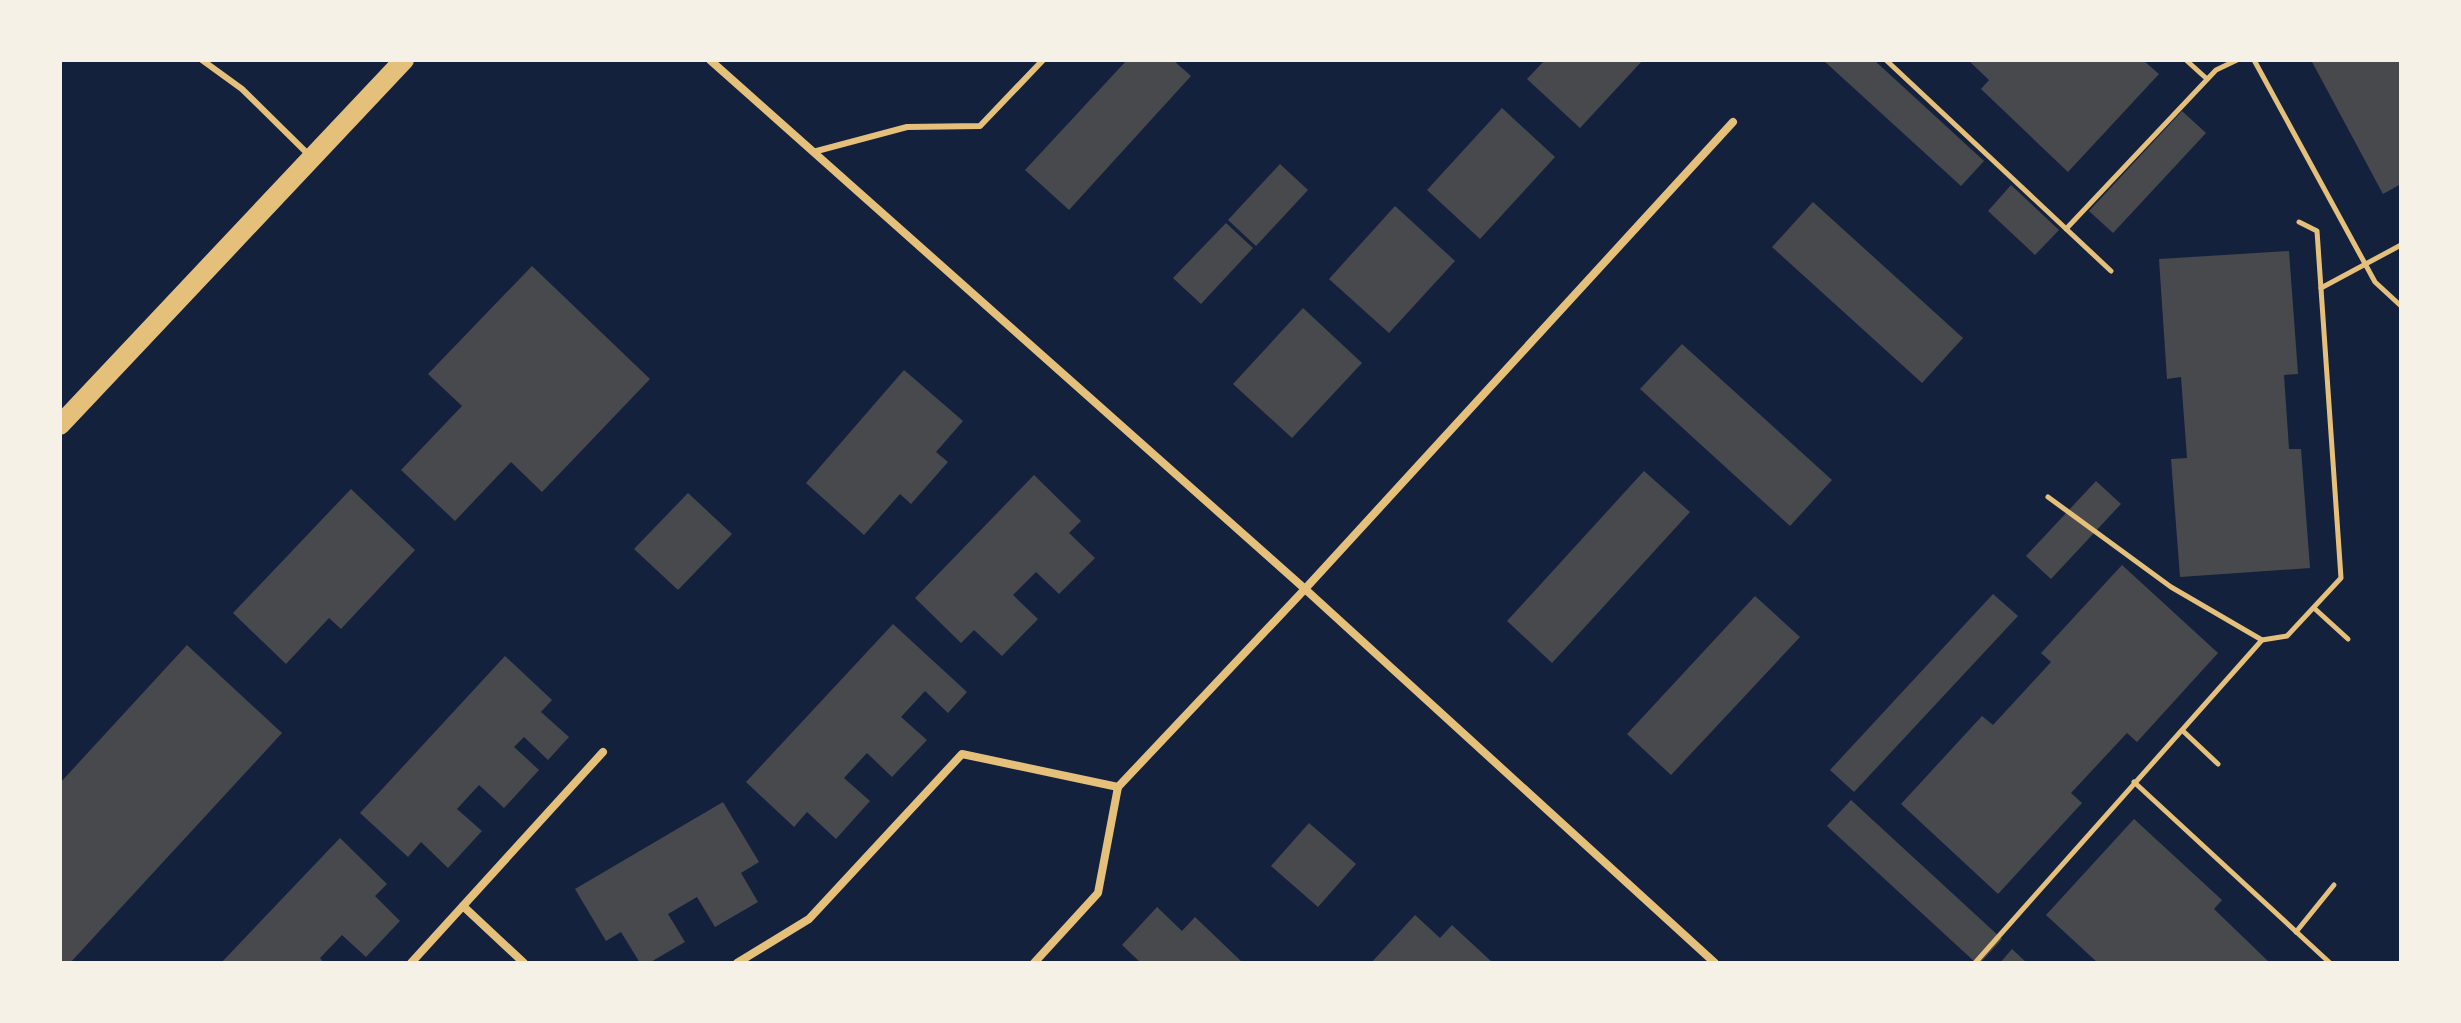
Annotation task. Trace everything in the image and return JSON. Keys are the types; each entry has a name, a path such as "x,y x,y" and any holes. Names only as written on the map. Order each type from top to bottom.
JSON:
{"main road":[{"path":"60,425 404,60"}],"street":[{"path":"710,60 1305,589 1715,963"},
{"path":"1034,963 1098,893 1118,787 1305,589 1733,122"},
{"path":"411,963 603,752"},
{"path":"737,963 809,919 962,754 1118,787"},
{"path":"463,906 524,963"}],"lane":[{"path":"202,60 242,89 311,157"},
{"path":"813,152 907,127 980,126 1043,60"}],"path":[{"path":"1886,60 2111,271"},
{"path":"2186,60 2207,79"},
{"path":"2066,229 2216,70 2237,60"},
{"path":"2254,60 2375,282 2401,306"},
{"path":"2048,497 2171,587 2262,640 2287,636 2314,608 2341,578 2317,231 2299,222"},
{"path":"2321,288 2401,245"},
{"path":"2314,608 2348,639"},
{"path":"1975,963 2262,640"},
{"path":"2183,731 2218,764"},
{"path":"2134,782 2330,963"},
{"path":"2296,932 2334,885"}],"building":[{"path":"1127,60 1173,60 1191,76 1069,210 1025,170"},
{"path":"1545,60 1643,60 1580,128 1527,79"},
{"path":"1823,60 1874,60 1984,161 1961,186"},
{"path":"1968,60 2143,60 2159,74 2068,172 1981,89 1989,80"},
{"path":"2311,60 2401,60 2401,184 2383,194"},
{"path":"1502,108 1555,157 1480,239 1427,190"},
{"path":"2182,111 2206,133 2113,233 2089,211"},
{"path":"1280,164 1308,190 1256,246 1228,220"},
{"path":"2011,185 2059,230 2035,255 1988,211"},
{"path":"1813,202 1963,338 1922,383 1772,247"},
{"path":"1395,206 1455,261 1389,333 1329,279"},
{"path":"1226,223 1253,248 1201,304 1173,278"},
{"path":"2289,251 2298,374 2284,375 2289,449 2301,449 2310,568 2180,577 2171,459 2187,458 2181,377 2167,379 2159,259"},
{"path":"532,266 650,379 542,492 511,462 455,521 401,470 462,406 428,374"},
{"path":"1303,308 1362,363 1292,438 1233,384"},
{"path":"1682,344 1832,480 1790,526 1640,389"},
{"path":"904,370 963,421 936,452 948,462 911,504 900,494 864,535 806,483"},
{"path":"1644,471 1690,512 1552,663 1507,621"},
{"path":"1034,475 1081,521 1069,533 1095,558 1059,594 1036,572 1013,595 1038,619 1002,656 974,630 961,643 915,598"},
{"path":"2096,481 2121,504 2051,579 2026,556"},
{"path":"351,489 415,550 341,629 329,618 286,664 233,613"},
{"path":"688,493 732,534 678,590 634,549"},
{"path":"2122,565 2218,653 2137,742 2127,733 2071,793 2082,803 1998,894 1901,804 1982,716 1993,725 2051,662 2041,653"},
{"path":"1993,594 2018,616 1854,792 1830,770"},
{"path":"1755,596 1800,637 1671,775 1627,734"},
{"path":"893,624 967,692 948,713 925,691 901,717 927,740 892,777 867,753 844,778 870,801 836,839 807,812 794,827 746,782"},
{"path":"187,645 282,733 70,963 60,963 60,783"},
{"path":"505,656 552,700 541,712 569,737 548,760 524,737 514,747 539,770 504,808 479,785 457,809 482,831 448,868 421,842 408,857 360,813"},
{"path":"1851,800 2002,939 1980,963 1976,963 1827,826"},
{"path":"723,802 759,862 741,873 758,902 715,927 697,897 668,914 685,942 649,963 640,963 621,932 606,941 575,889"},
{"path":"2134,819 2222,900 2214,909 2270,963 2098,963 2046,915"},
{"path":"1309,823 1356,864 1318,907 1271,866"},
{"path":"340,838 387,884 375,896 400,921 366,957 342,935 320,958 324,963 221,963"},
{"path":"1157,907 1182,931 1195,917 1243,963 1141,963 1122,945"},
{"path":"1415,915 1440,938 1452,925 1493,963 1371,963"},
{"path":"2012,949 2027,963 2000,963"}]}
